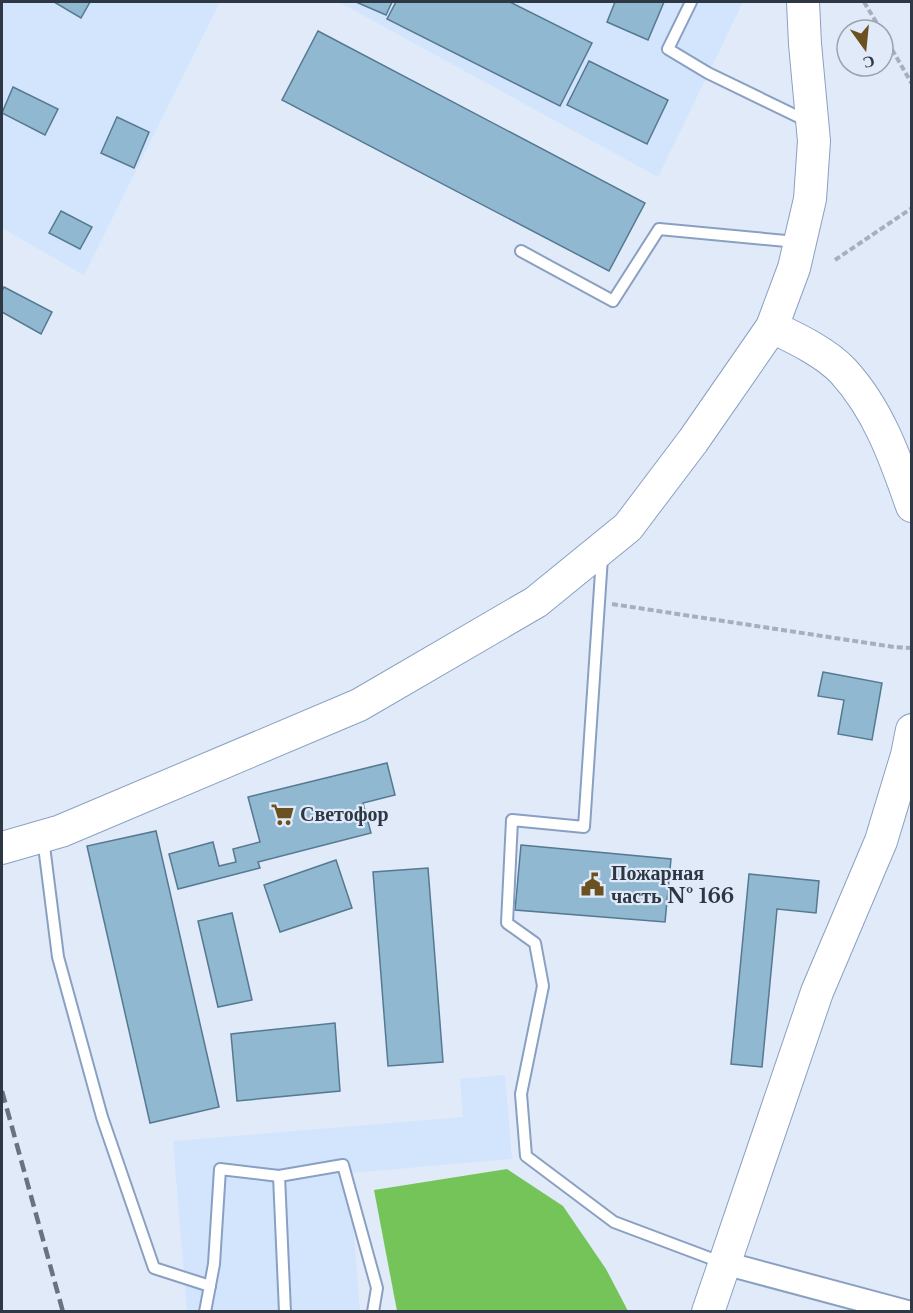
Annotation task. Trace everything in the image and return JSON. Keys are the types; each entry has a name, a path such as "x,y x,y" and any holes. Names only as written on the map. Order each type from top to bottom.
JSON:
{"main road":[{"path":"2,848 62,831 358,705 536,602 628,527 693,441 772,327 794,268 810,199 814,141 803,2"},
{"path":"772,327 807,344 842,369 874,412 898,466 912,506"},
{"path":"708,1311 817,992 881,841 907,755 912,730"}],"street":[{"path":"724,1263 907,1311"}],"lane":[{"path":"691,2 668,49 708,73 812,123"},
{"path":"521,251 613,301 659,229 800,242"},
{"path":"603,548 584,827 512,820 507,923 535,943 543,986 521,1095 526,1156 614,1222 724,1263"},
{"path":"43,836 58,957 102,1117 154,1268 210,1286"},
{"path":"205,1311 214,1264 220,1169 279,1176 343,1165 378,1288 373,1311"},
{"path":"279,1176 285,1311"}],"path":[{"path":"864,2 874,18"},
{"path":"895,55 912,84"},
{"path":"835,260 912,208"},
{"path":"607,604 912,648"}],"shaded area":[{"path":"2,2 220,2 84,275 2,228"},
{"path":"339,2 743,2 658,177"},
{"path":"505,1075 512,1159 349,1173 360,1311 187,1311 173,1141 463,1117 460,1079"}],"green space":[{"path":"507,1169 563,1206 606,1269 628,1311 397,1311 374,1190"}],"building":[{"path":"54,2 90,2 81,18"},
{"path":"356,2 392,2 386,15"},
{"path":"396,2 510,2 592,43 560,106 387,19"},
{"path":"615,2 664,2 648,40 607,22"},
{"path":"318,31 645,203 609,271 282,100"},
{"path":"589,61 668,100 647,144 567,105"},
{"path":"13,87 58,109 45,135 2,113"},
{"path":"117,117 149,132 134,168 101,153"},
{"path":"61,211 92,227 80,249 49,233"},
{"path":"4,287 52,312 41,334 2,312"},
{"path":"823,672 882,683 872,740 838,734 844,700 818,696"},
{"path":"387,763 395,795 363,803 371,833 258,862 260,868 178,889 169,854 213,842 219,866 236,862 233,849 260,842 248,797"},
{"path":"156,831 219,1107 150,1123 87,846"},
{"name":"Пожарная часть № 166","path":"521,845 671,859 665,922 515,910"},
{"path":"336,860 352,908 280,932 264,885"},
{"path":"428,868 443,1062 388,1066 373,872"},
{"path":"749,874 819,881 816,913 777,909 762,1067 731,1064"},
{"path":"232,913 252,1000 218,1007 198,921"},
{"path":"335,1023 340,1091 237,1101 231,1034"}],"railway":[{"path":"2,1091 63,1312"}],"place":[{"name":"Светофор","path":"282,814"},
{"name":"Пожарная часть № 166","path":"593,884"}]}
